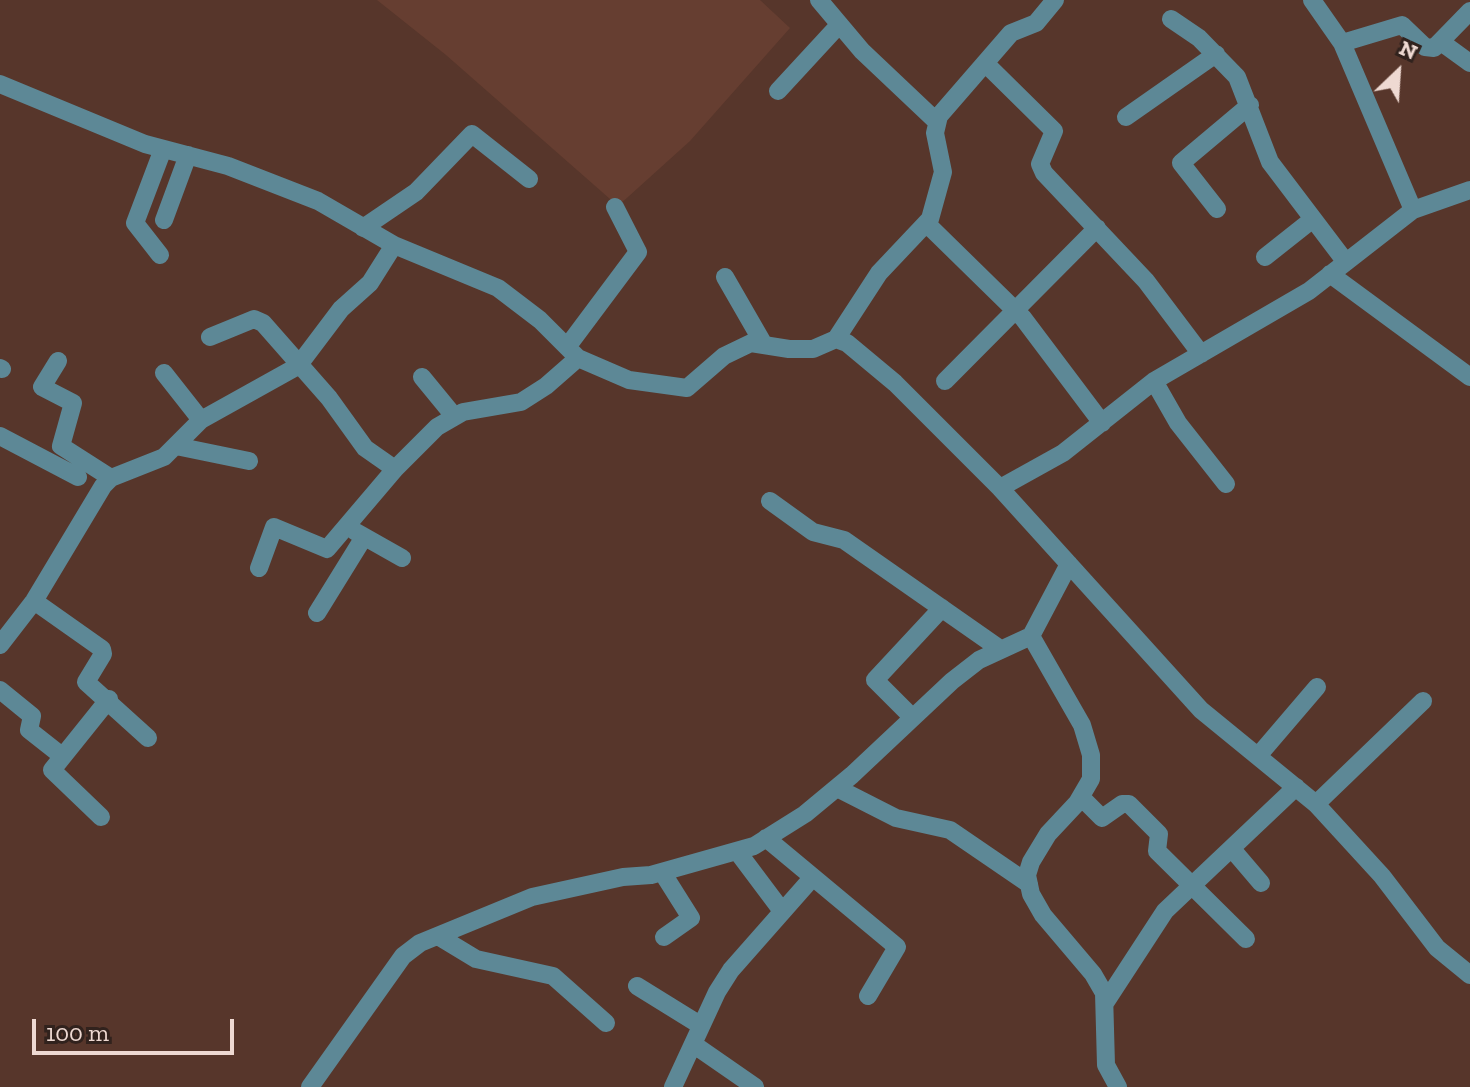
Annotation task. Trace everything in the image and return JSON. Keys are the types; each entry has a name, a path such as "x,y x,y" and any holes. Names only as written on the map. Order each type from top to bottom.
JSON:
{"street":[{"path":"0,84 163,149 228,166 318,201 394,245 498,288 572,353 629,380 687,388 702,379 724,356 751,343 813,349 836,339 879,273 927,224 943,172 936,121 838,26 819,0"},
{"path":"936,121 1011,33 1036,23 1055,0"},
{"path":"1312,0 1342,43 1413,210"},
{"path":"1342,43 1402,25 1425,47 1434,48 1470,11"},
{"path":"1171,19 1216,54 1237,77 1250,105 1262,149 1345,261"},
{"path":"778,91 838,26"},
{"path":"1441,42 1470,63"},
{"path":"1126,117 1216,54"},
{"path":"985,63 1054,131 1040,169 1146,281 1201,354"},
{"path":"1217,209 1181,163 1250,105"},
{"path":"363,228 416,192 472,134 529,179"},
{"path":"160,255 135,223 163,149"},
{"path":"164,220 188,155"},
{"path":"1000,488 1032,473 1154,381 1309,291 1413,210 1470,190"},
{"path":"259,568 274,527 324,550 395,469 437,427 454,416 521,402 546,386 572,353 638,252 615,207"},
{"path":"1265,257 1313,219"},
{"path":"927,224 1016,311 1057,358 1102,423"},
{"path":"945,381 1097,228"},
{"path":"0,645 34,601 76,529 111,478 149,465 176,446 201,420 298,366 341,309 370,283 394,245"},
{"path":"1330,274 1470,377"},
{"path":"725,277 763,343"},
{"path":"210,337 258,320 329,398 365,448 395,469"},
{"path":"836,339 864,355 895,383 1000,488 1201,710 1316,804 1382,876 1437,948 1470,975"},
{"path":"58,361 42,387 73,403 61,446 111,478"},
{"path":"164,373 201,420"},
{"path":"422,377 454,416"},
{"path":"1154,381 1178,423 1226,484"},
{"path":"0,436 78,477"},
{"path":"176,446 249,461"},
{"path":"770,501 813,532 844,540 1000,649"},
{"path":"347,526 402,558"},
{"path":"317,613 364,537"},
{"path":"310,1087 403,956 438,936 532,897 662,872 737,851 766,838 837,788 952,681 1000,649 1031,636 1069,564"},
{"path":"34,601 102,649 103,654 85,680 148,738"},
{"path":"912,717 875,680 942,608"},
{"path":"1031,636 1082,725 1091,755 1091,779 1081,797 1048,834 1031,862 1029,884 1043,915 1093,974 1105,1003 1106,1065 1118,1087"},
{"path":"1258,756 1317,687"},
{"path":"0,690 32,716 29,730 62,756"},
{"path":"101,817 52,773 62,756 109,699"},
{"path":"1316,804 1423,701"},
{"path":"1105,1003 1153,927 1296,787"},
{"path":"837,788 896,818 950,830 1029,884"},
{"path":"1081,797 1102,818 1122,804 1129,804 1159,834 1157,851 1246,939"},
{"path":"766,838 897,947 868,996"},
{"path":"1232,849 1261,883"},
{"path":"737,851 782,911"},
{"path":"662,872 691,918 664,937"},
{"path":"679,1085 700,1025 731,970 813,877"},
{"path":"438,936 476,959 553,976 606,1023"},
{"path":"637,986 700,1025"},
{"path":"693,1044 755,1087"}],"shaded area":[{"path":"377,0 760,0 790,28 690,141 618,206 446,55"}]}
